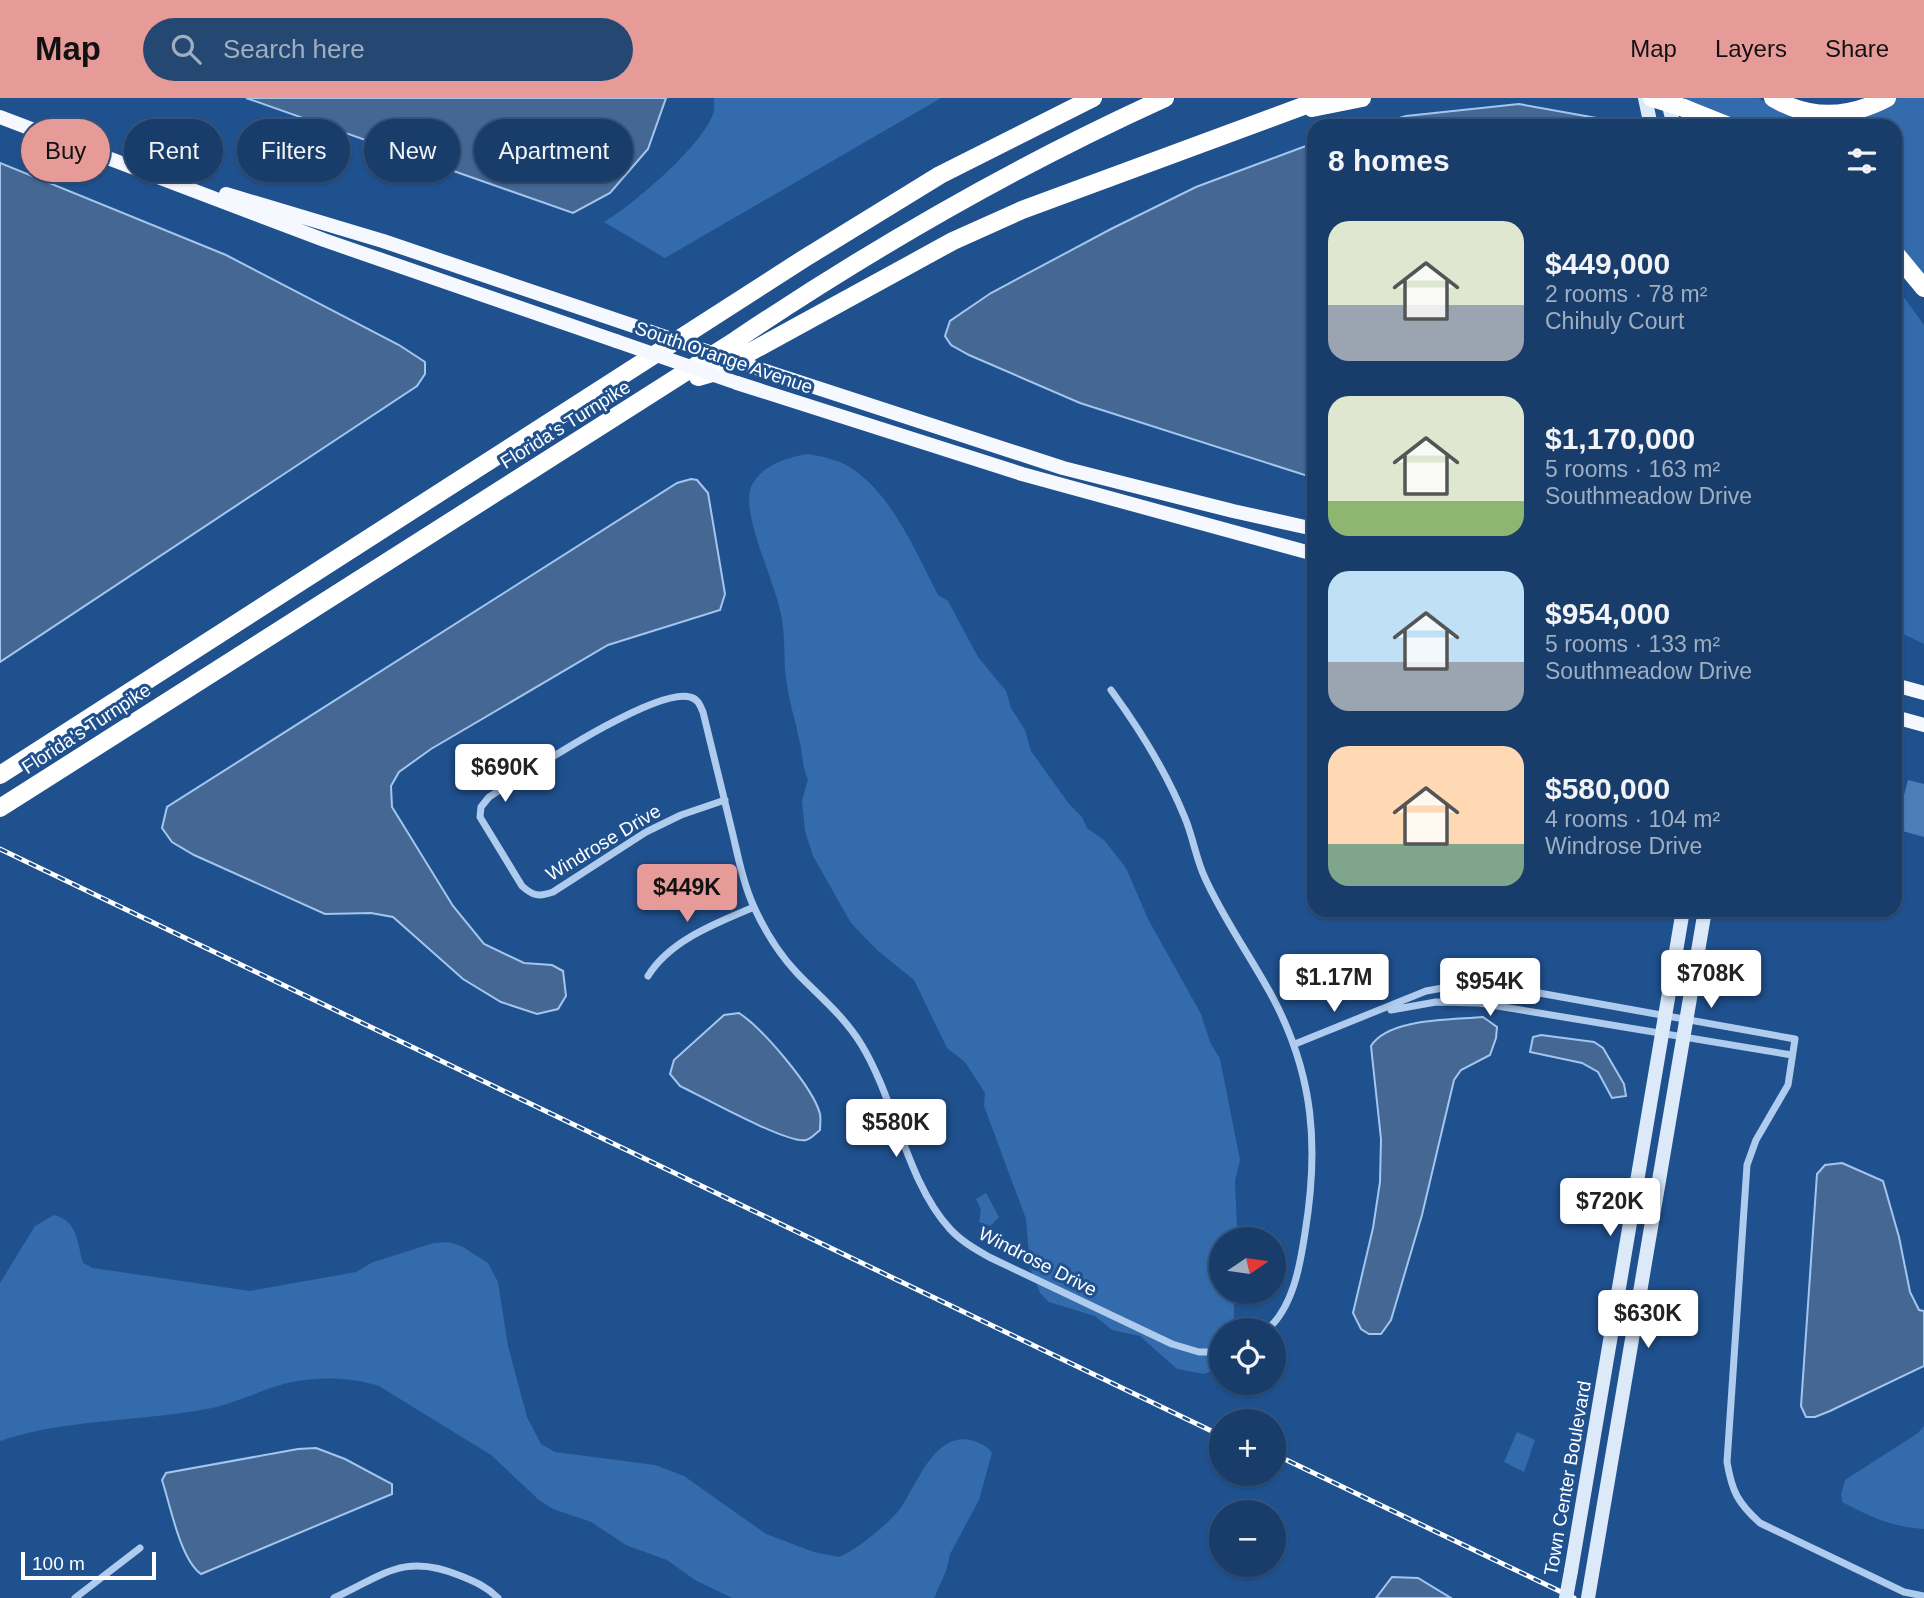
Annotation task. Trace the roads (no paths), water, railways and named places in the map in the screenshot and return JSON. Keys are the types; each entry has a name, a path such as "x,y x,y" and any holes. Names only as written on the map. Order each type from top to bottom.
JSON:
{"highway":[{"path":"940,175 1079,98"},
{"name":"Florida's Turnpike","path":"0,775 805,258 940,175 1093,98"},
{"name":"Florida's Turnpike","path":"0,808 664,386 821,283 902,234 1041,158 1165,98"},
{"path":"664,386 712,373 953,241 1022,210 1325,98"},
{"path":"1235,131 1298,111 1362,98"},
{"path":"1652,98 1712,119"},
{"path":"1773,98 1803,112 1827,115 1856,111 1887,98"},
{"path":"1902,261 1924,288"}],"main road":[{"path":"1645,98 1650,119"},
{"path":"1667,98 1672,119"},
{"name":"South Orange Avenue","path":"0,117 124,162"},
{"name":"South Orange Avenue","path":"175,182 324,240 737,383 1010,470 1307,552"},
{"name":"South Orange Avenue","path":"187,182 383,241 759,369 1063,468 1233,511 1307,527"},
{"path":"1902,687 1924,693"},
{"path":"1902,719 1924,726"},
{"name":"Town Center Boulevard","path":"1566,1598 1682,917"},
{"path":"1588,1598 1704,917"}],"street":[{"path":"1111,690 1143,734 1167,775 1187,822 1203,875 1228,925 1272,996 1295,1044 1309,1097 1314,1141 1311,1196 1301,1257 1287,1303 1276,1318"},
{"name":"Windrose Drive","path":"725,800 681,815 646,832 552,892 541,896 531,895 522,886 480,817 481,807 489,797 588,735 627,715 675,697 688,696 697,700 703,712 754,907 796,972 838,1013 861,1043 881,1081 932,1204 950,1228 967,1244 989,1257 1172,1344 1199,1352 1209,1352"},
{"path":"648,976 667,954 692,937 754,907"},
{"path":"1295,1044 1383,1011 1426,991 1454,986 1528,991 1795,1039 1788,1086 1756,1140 1747,1165 1727,1462 1732,1488 1743,1507 1760,1523 1904,1592 1924,1595"},
{"path":"1524,1009 1528,991"},
{"path":"1383,1011 1436,1002 1479,1003 1792,1055"},
{"path":"75,1598 139,1548"},
{"path":"334,1598 385,1571 426,1565 486,1587 498,1598"}],"railway":[{"path":"0,849 1209,1430"},
{"path":"1286,1460 1574,1598"}]}
